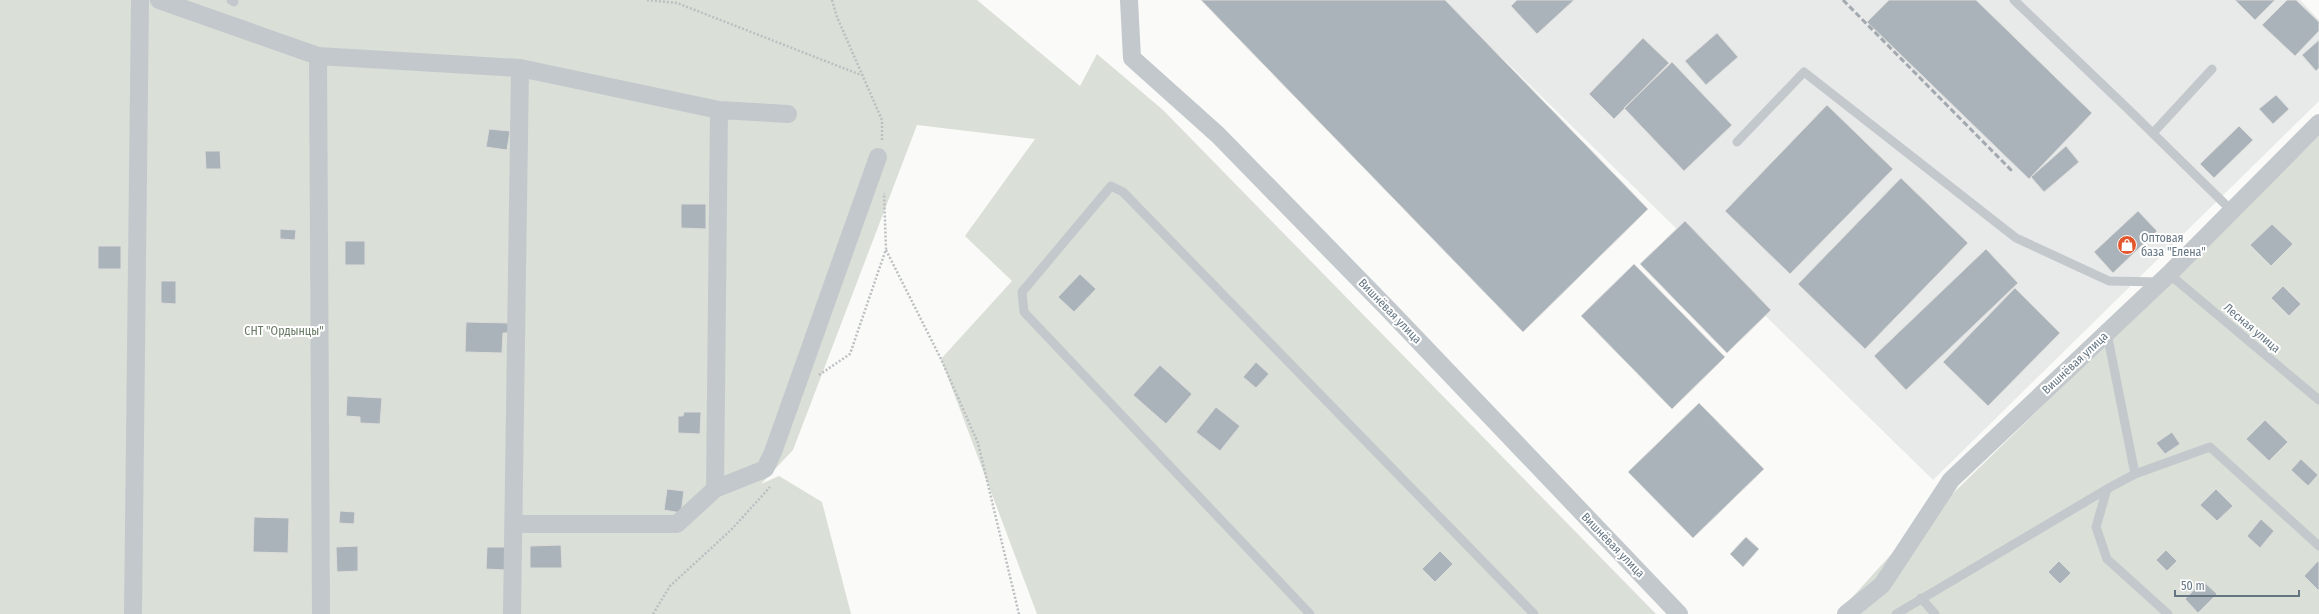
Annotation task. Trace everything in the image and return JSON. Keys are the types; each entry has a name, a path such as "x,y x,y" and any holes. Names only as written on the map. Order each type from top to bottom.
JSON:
{"street":[{"path":"133,614 140,0"},
{"path":"159,0 318,56 520,68 719,110 788,114"},
{"name":"Вишнёвая улица","path":"1128,0 1132,58 1218,134 1388,308 1679,614"},
{"path":"318,56 321,614"},
{"path":"512,614 520,68"},
{"path":"715,489 719,110"},
{"name":"Вишнёвая улица","path":"1846,614 1882,585 1951,480 2165,278 2319,123"},
{"path":"514,524 677,524 715,489 765,469 773,452 878,157"}],"lane":[{"path":"2014,0 2232,211"},
{"path":"2153,133 2212,69"},
{"path":"1737,142 1804,72 2016,238 2108,282 2165,278"},
{"path":"1310,614 1024,312 1022,292 1111,186 1123,192 1534,614"},
{"name":"Лесная улица","path":"2165,278 2319,400"},
{"path":"2107,333 2135,474"},
{"path":"1896,614 2107,489 2135,474 2210,447 2319,546"},
{"path":"2107,489 2096,527 2107,559 2168,614"},
{"path":"1921,598 1935,614"}],"path":[{"path":"647,0 677,3 862,75"},
{"path":"886,249 941,359 978,443 1019,614"}],"shaded area":[{"path":"1443,0 2300,0 2319,20 2319,101 1933,480"}],"green space":[{"name":"СНТ \"Ордынцы\"","path":"0,0 977,0 1080,86 1097,54 1163,110 1656,614 1037,614 941,359 1012,281 965,236 1035,139 917,125 793,450 761,484 779,476 822,502 851,614 0,614"},
{"path":"2319,136 2319,614 1837,614 1896,549"}],"building":[{"path":"1201,0 1445,0 1648,209 1523,332"},
{"path":"1517,0 1574,0 1537,34 1511,6"},
{"path":"1889,0 1976,0 2092,113 2029,179 1867,22"},
{"path":"2235,0 2275,0 2255,20"},
{"path":"2287,0 2296,0 2319,22 2319,31 2295,56 2262,25"},
{"path":"1717,33 1738,57 1706,85 1685,61"},
{"path":"1643,38 1669,63 1614,119 1589,94"},
{"path":"2319,40 2319,68 2316,71 2302,55"},
{"path":"1672,62 1732,125 1684,171 1624,108"},
{"path":"2276,95 2289,109 2273,124 2259,109"},
{"path":"1827,105 1893,169 1790,274 1725,211"},
{"path":"2239,126 2253,140 2214,178 2200,164"},
{"path":"489,129 510,131 507,150 486,147"},
{"path":"2066,146 2079,162 2044,192 2031,177"},
{"path":"205,151 220,151 221,169 206,169"},
{"path":"1901,178 1968,243 1865,349 1798,284"},
{"path":"681,204 706,204 706,229 681,228"},
{"path":"2138,211 2157,231 2113,273 2094,252"},
{"path":"1685,221 1771,310 1727,353 1640,264"},
{"path":"2272,224 2293,244 2271,266 2250,245"},
{"path":"280,229 296,230 295,240 280,239"},
{"path":"345,241 365,241 365,265 345,265"},
{"path":"98,246 121,246 121,269 98,269"},
{"path":"1986,249 2018,283 1906,390 1874,356"},
{"path":"1634,264 1725,357 1672,409 1581,316"},
{"path":"1080,274 1096,289 1074,312 1058,297"},
{"path":"161,281 176,281 176,304 161,303"},
{"path":"2283,286 2301,304 2289,316 2271,298"},
{"path":"2015,288 2060,333 1988,406 1943,362"},
{"path":"466,322 511,323 510,333 503,333 502,353 465,352"},
{"path":"1256,362 1269,374 1256,388 1243,377"},
{"path":"1160,365 1192,394 1166,424 1133,395"},
{"path":"347,396 382,398 380,424 360,423 360,417 346,416"},
{"path":"1699,403 1764,469 1693,538 1628,472"},
{"path":"1216,407 1240,426 1220,451 1196,432"},
{"path":"684,412 701,412 700,434 678,433 678,416 683,416"},
{"path":"2265,420 2288,442 2269,461 2246,439"},
{"path":"2172,432 2180,444 2165,454 2156,443"},
{"path":"2301,459 2318,475 2308,486 2291,470"},
{"path":"667,489 684,491 681,513 664,510"},
{"path":"2216,489 2233,506 2217,521 2200,505"},
{"path":"340,511 355,512 354,524 339,523"},
{"path":"254,517 289,518 288,553 253,552"},
{"path":"2261,519 2274,531 2260,548 2247,536"},
{"path":"1746,537 1759,549 1743,567 1730,554"},
{"path":"561,545 562,568 530,568 530,546"},
{"path":"358,546 358,571 337,572 336,547"},
{"path":"487,547 506,547 505,570 486,569"},
{"path":"2166,550 2177,561 2167,571 2156,560"},
{"path":"1440,551 1453,564 1435,582 1422,569"},
{"path":"2059,561 2071,573 2060,584 2048,572"},
{"path":"2318,561 2319,563 2319,591 2304,576"},
{"path":"2203,581 2217,594 2198,613 2185,599"}],"railway":[{"path":"1843,0 2013,172"}],"place":[{"name":"Оптовая база \"Елена\"","path":"2127,245"}]}
